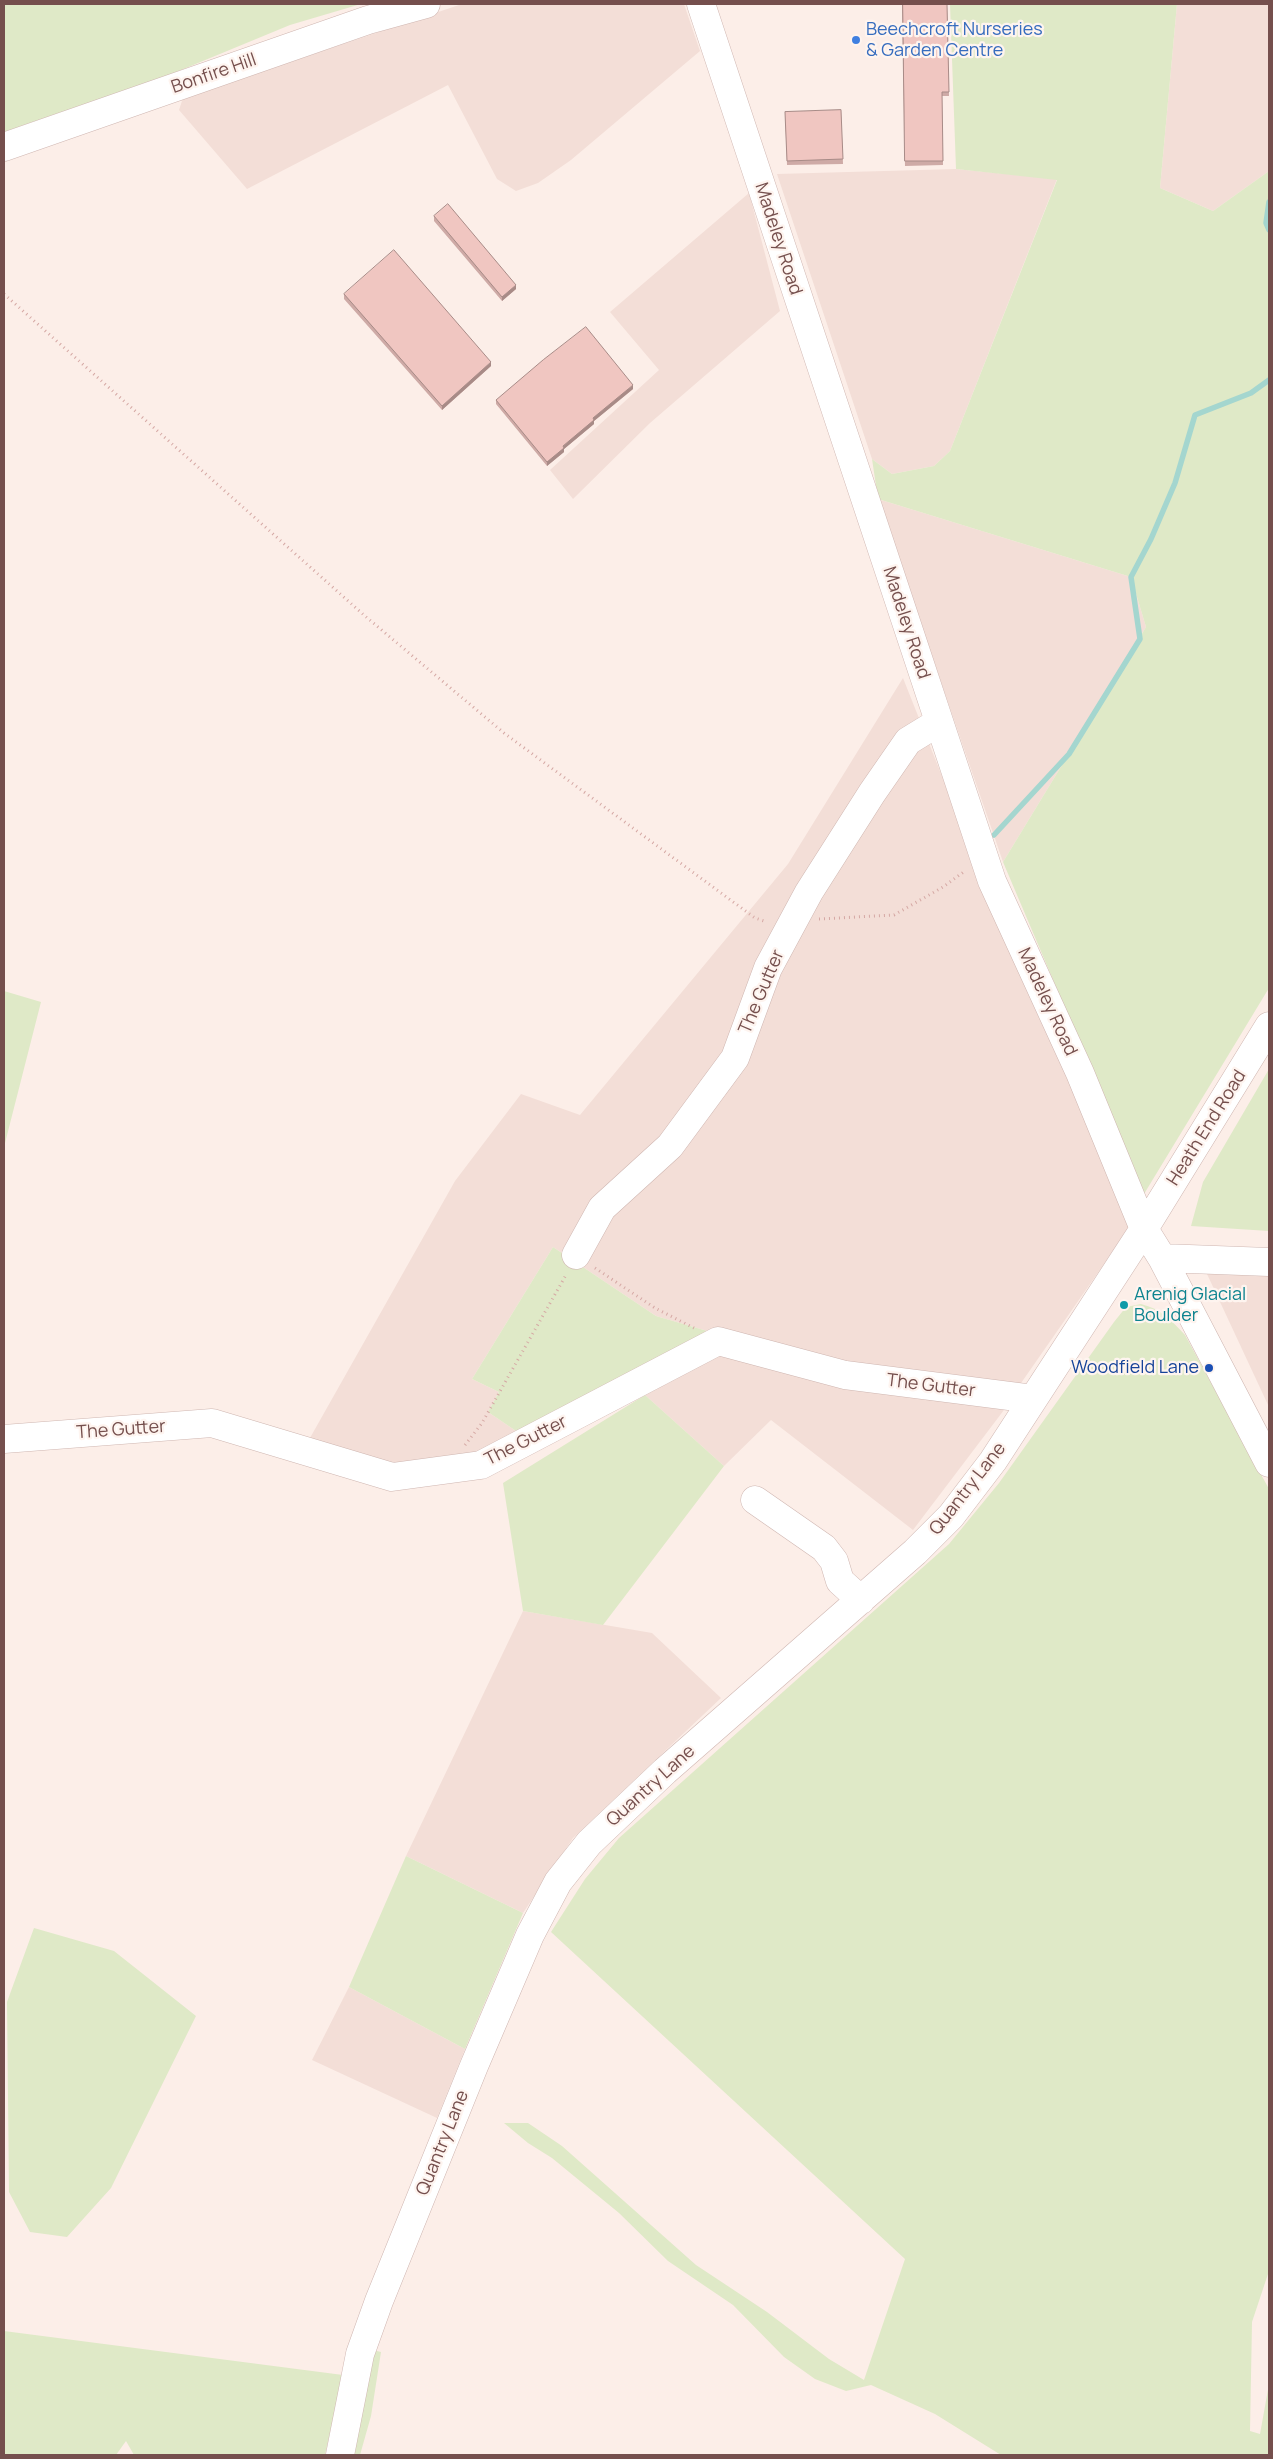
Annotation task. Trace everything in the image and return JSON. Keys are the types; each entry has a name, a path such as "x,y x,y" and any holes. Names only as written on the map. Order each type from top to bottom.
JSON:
{"street":[{"name":"Bonfire Hill","path":"4,147 368,20 426,4"},
{"name":"Madeley Road","path":"701,4 992,881 1080,1073 1144,1229 1162,1258 1269,1463"},
{"name":"The Gutter","path":"576,1255 602,1208 670,1146 735,1058 768,968 810,892 872,792 908,741 939,722"},
{"name":"Heath End Road","path":"1144,1229 1269,1026"},
{"name":"Quantry Lane","path":"340,2455 360,2354 379,2301 474,2066 530,1935 558,1882 589,1843 624,1810 915,1552 951,1516 993,1461 1144,1229"},
{"path":"1162,1258 1269,1262"},
{"name":"The Gutter","path":"4,1440 212,1423 392,1477 481,1465 718,1341 845,1375 1033,1399"},
{"path":"755,1500 824,1548 834,1561 840,1581 861,1600"}],"path":[{"path":"4,294 365,616 504,733 755,918 785,929 795,920 894,915 943,887 983,857"},
{"path":"450,1469 482,1423 512,1373 576,1255 654,1308 723,1343"}],"shaded area":[{"path":"462,4 684,4 700,51 571,160 538,183 516,191 497,179 448,85 247,189 179,110 183,98"},
{"path":"1177,4 1269,4 1269,171 1213,211 1160,188"},
{"path":"956,169 1057,179 950,451 934,466 892,474 872,459 777,174"},
{"path":"749,193 780,311 650,423 573,499 550,470 659,370 610,312"},
{"path":"878,499 1131,577 1146,627 1003,862"},
{"path":"903,678 986,887 1127,1214 1129,1228 1019,1386 845,1367 656,1316 553,1247 472,1379 499,1392 488,1412 516,1431 469,1458 390,1466 306,1445 455,1181 521,1094 580,1115 788,864"},
{"path":"1218,1272 1269,1274 1269,1407 1207,1274"},
{"path":"721,1355 1007,1406 913,1530 771,1420 724,1466 645,1395"},
{"path":"523,1611 652,1633 721,1698 573,1838 523,1913 406,1856"},
{"path":"349,1987 465,2049 437,2118 312,2060"}],"green space":[{"path":"4,4 361,4 290,25 169,75 4,132"},
{"path":"950,4 1177,4 1160,188 1213,211 1269,171 1269,988 1144,1194 1003,862 1146,627 1131,577 878,499 872,459 892,474 934,466 950,451 1057,180 956,169"},
{"path":"4,991 41,1002 4,1147"},
{"path":"1269,1069 1269,1231 1191,1226 1203,1182"},
{"path":"553,1247 656,1316 714,1333 516,1431 488,1412 499,1392 472,1379"},
{"path":"1141,1304 1160,1312 1185,1335 1269,1489 1269,2271 1252,2322 1250,2431 1260,2434 1269,2384 1269,2455 1001,2455 935,2414 871,2385 846,2391 815,2379 784,2357 733,2305 668,2261 619,2213 552,2158 528,2143 504,2123 528,2123 562,2146 696,2265 767,2312 829,2359 864,2380 905,2259 551,1932 585,1879 619,1838 949,1544 999,1483 1126,1307"},
{"path":"645,1395 724,1466 603,1625 523,1611 503,1483"},
{"path":"406,1856 523,1913 465,2049 349,1987"},
{"path":"34,1928 114,1951 196,2016 111,2188 67,2237 30,2232 9,2192 7,2002"},
{"path":"4,2331 343,2375 325,2455 134,2455 126,2441 116,2455 4,2455"},
{"path":"373,2350 381,2352 371,2416 360,2455 353,2455"}],"building":[{"path":"903,4 947,4 949,92 942,92 943,161 905,161"},
{"path":"841,110 843,159 787,161 785,112"},
{"path":"448,204 516,285 502,297 434,216"},
{"path":"394,250 491,362 442,406 344,294"},
{"path":"586,327 633,385 593,418 594,420 547,462 496,400"}],"waterway":[{"path":"1269,202 1266,223 1269,230"},
{"path":"994,835 1069,754 1140,639 1131,577 1151,539 1175,483 1195,415 1251,393 1269,380"}],"place":[{"name":"Beechcroft Nurseries & Garden Centre","path":"856,40"},
{"name":"Arenig Glacial Boulder","path":"1124,1305"},
{"name":"Woodfield Lane","path":"1209,1368"}]}
